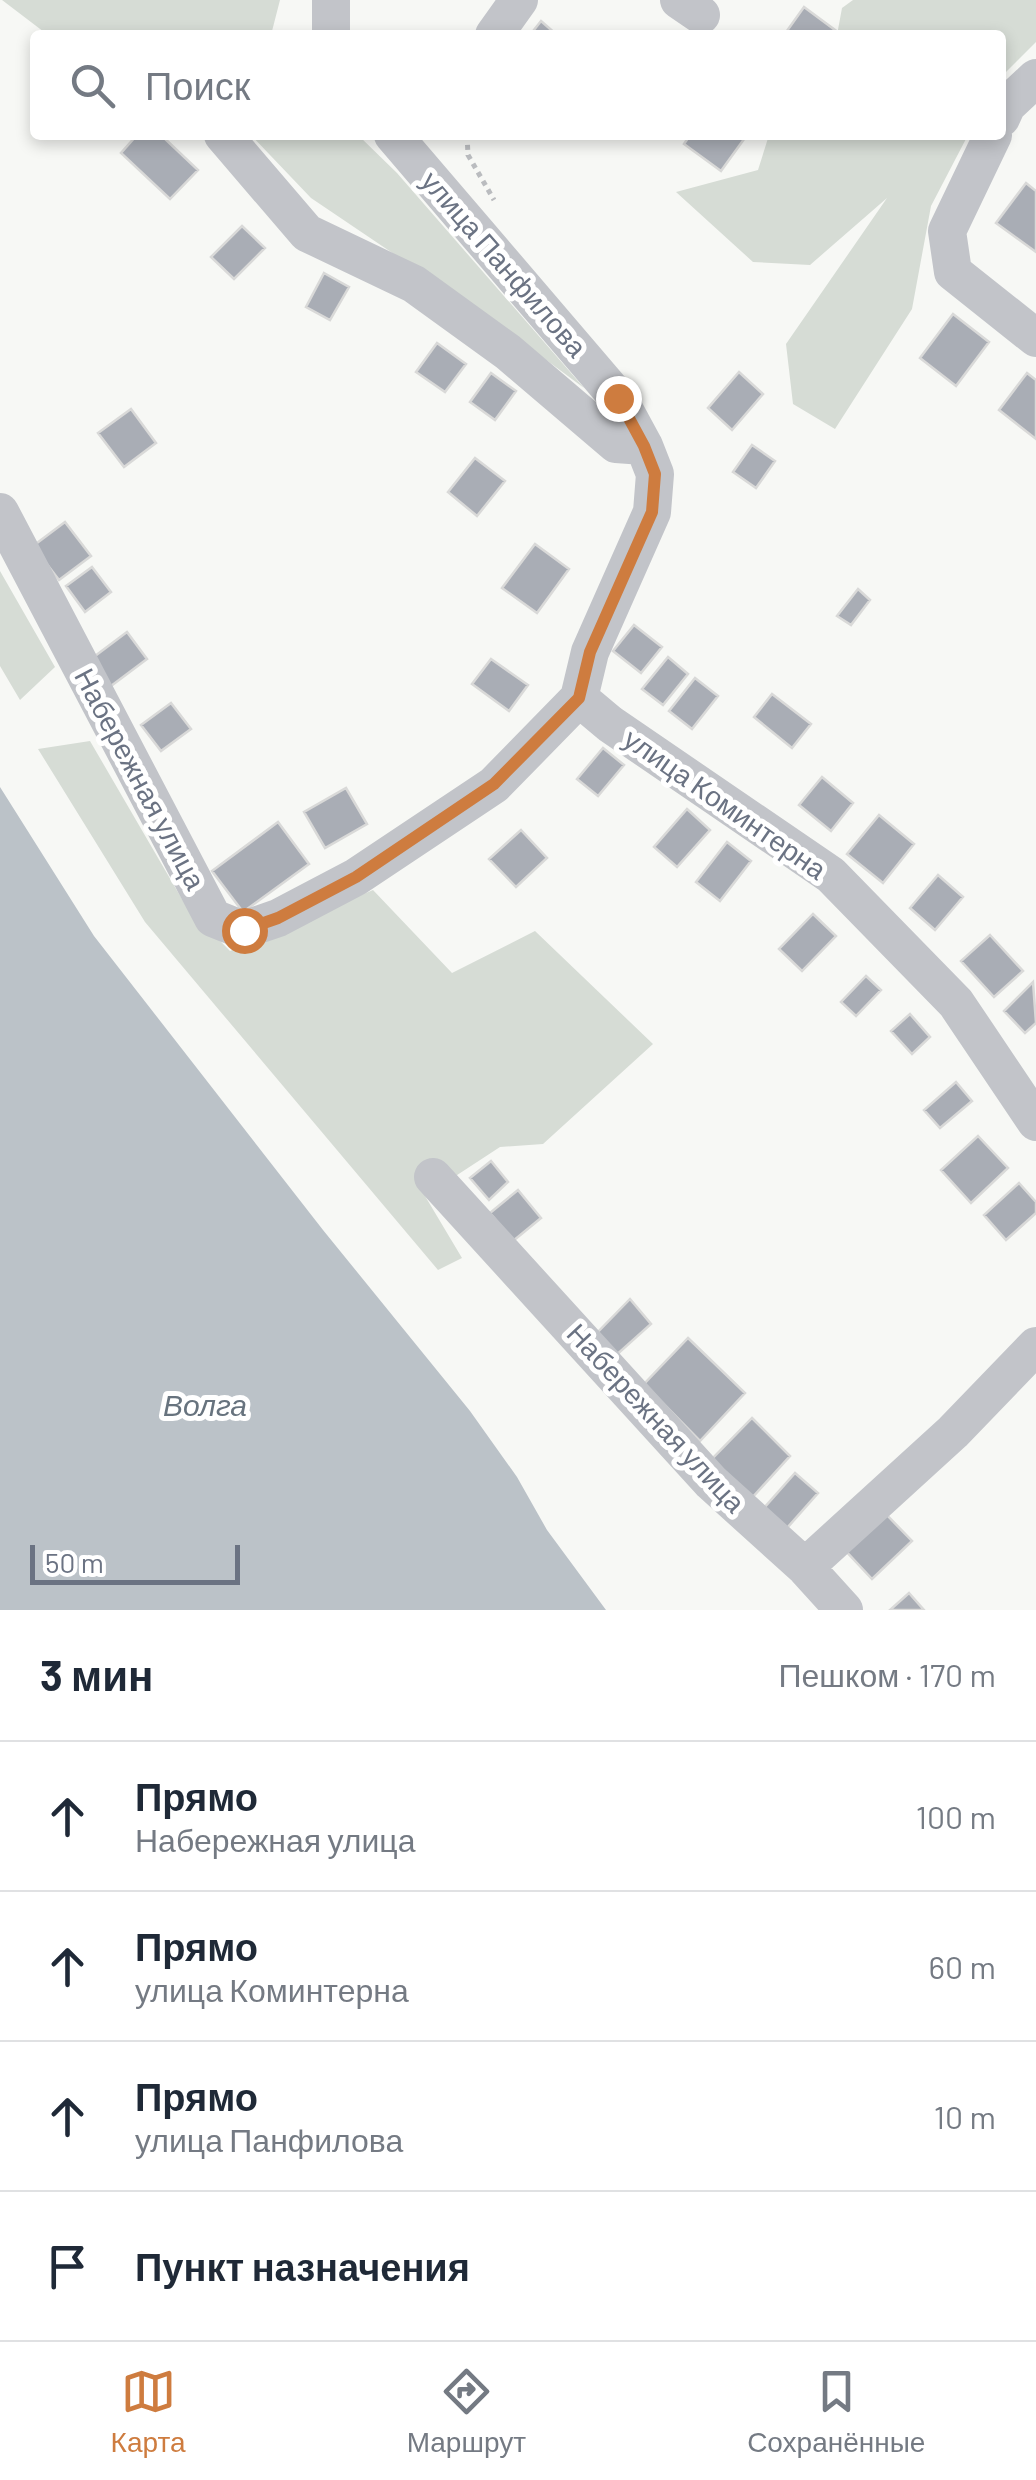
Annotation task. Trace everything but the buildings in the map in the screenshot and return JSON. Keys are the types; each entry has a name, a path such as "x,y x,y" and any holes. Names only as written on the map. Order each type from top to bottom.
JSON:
{"street":[{"path":"331,0 332,30"},
{"path":"498,30 519,0"},
{"path":"1006,107 1036,78"},
{"path":"227,140 307,233 414,284 508,352 616,444 644,446 655,474 652,512 590,652 579,698"},
{"name":"улица Панфилова","path":"397,140 618,398 644,446"},
{"path":"991,140 947,231 952,272 1036,338"},
{"name":"Набережная улица","path":"0,512 213,918 244,930 278,918 356,877 494,784 579,698"},
{"name":"улица Коминтерна","path":"579,698 610,724 831,875 956,1003 1036,1122"},
{"name":"Набережная улица","path":"433,1176 711,1482 806,1567 844,1610"},
{"path":"806,1567 952,1432 1036,1346"}],"shaded area":[{"path":"2,0 280,0 272,30 41,30"},
{"path":"853,0 1036,0 1036,42 1006,72 1006,30 838,30 842,8"},
{"path":"256,140 363,140 397,173 584,388 502,327 311,198"},
{"path":"767,140 965,140 931,206 912,309 835,429 793,404 786,344 887,198 810,265 753,262 676,192 758,170"},
{"path":"0,571 55,667 20,700 0,666"},
{"path":"90,741 186,906 230,951 373,890 452,973 535,931 653,1044 543,1144 500,1147 425,1196 462,1258 438,1270 145,922 38,749"}],"water":[{"name":"Волга","path":"0,787 94,936 470,1411 517,1477 547,1530 606,1610 0,1610"}],"route":[{"path":"244,930 278,918 356,877 494,784 579,698 590,652 652,512 655,474 618,398"}]}
